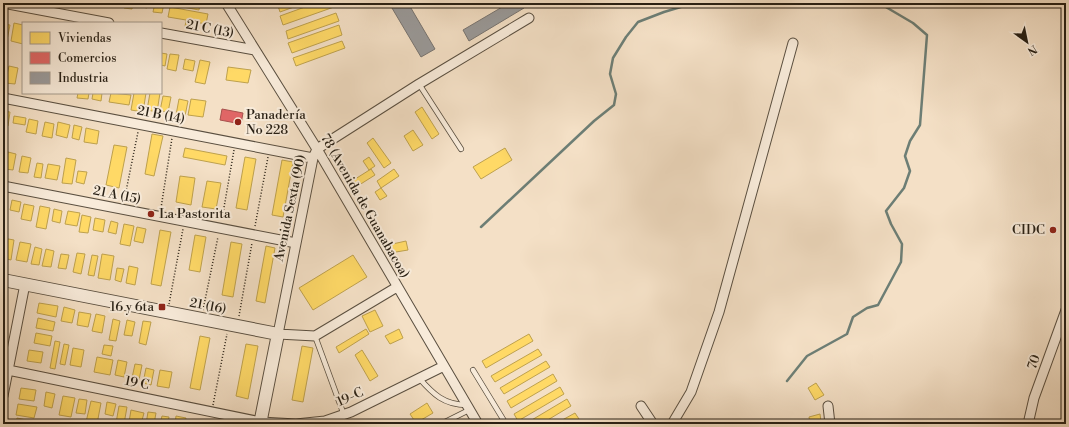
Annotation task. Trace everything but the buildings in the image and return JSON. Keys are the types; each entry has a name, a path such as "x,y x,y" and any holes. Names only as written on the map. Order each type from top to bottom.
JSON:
{"street":[{"path":"3,3 104,22"},
{"name":"78 (Avenida de Guanabacoa)","path":"226,3 478,424"},
{"name":"Avenida Sexta (90)","path":"260,423 315,153 419,84 529,18"},
{"name":"21 C (13)","path":"162,33 255,50"},
{"path":"672,424 691,392 719,312 733,266 793,43"},
{"name":"21 B (14)","path":"3,98 173,131 315,153"},
{"name":"21 A (15)","path":"3,186 296,243"},
{"name":"21 (16)","path":"3,280 278,334 315,336"},
{"path":"3,396 25,284"},
{"path":"315,336 397,287"},
{"name":"70","path":"1028,424 1034,398 1066,310"},
{"name":"19-C","path":"260,423 296,424 325,421 344,415 444,366"},
{"name":"19 C","path":"8,370 260,423"},
{"path":"641,406 653,424"},
{"path":"828,406 830,424"}],"lane":[{"path":"419,84 461,148"},
{"path":"315,336 344,415"},
{"path":"473,370 506,424"},
{"path":"419,378 431,392 440,398 468,408"},
{"path":"441,424 468,408"}],"path":[{"path":"123,209 140,124"},
{"path":"160,216 173,131"},
{"path":"168,312 184,221"},
{"path":"211,412 229,324"}],"waterway":[{"path":"481,227 594,121 614,105 616,94 610,74 613,58 626,37 638,22 694,3"},
{"path":"787,381 807,356 847,334 853,317 867,308 878,305 901,262 902,244 886,211 904,188 910,171 905,156 910,141 920,125 927,35 913,23 879,3"}],"place":[{"name":"Panadería No 228","path":"238,122"},
{"name":"La Pastorita","path":"151,214"},
{"name":"CIDC","path":"1053,230"},
{"name":"16 y 6ta","path":"162,307"}]}
